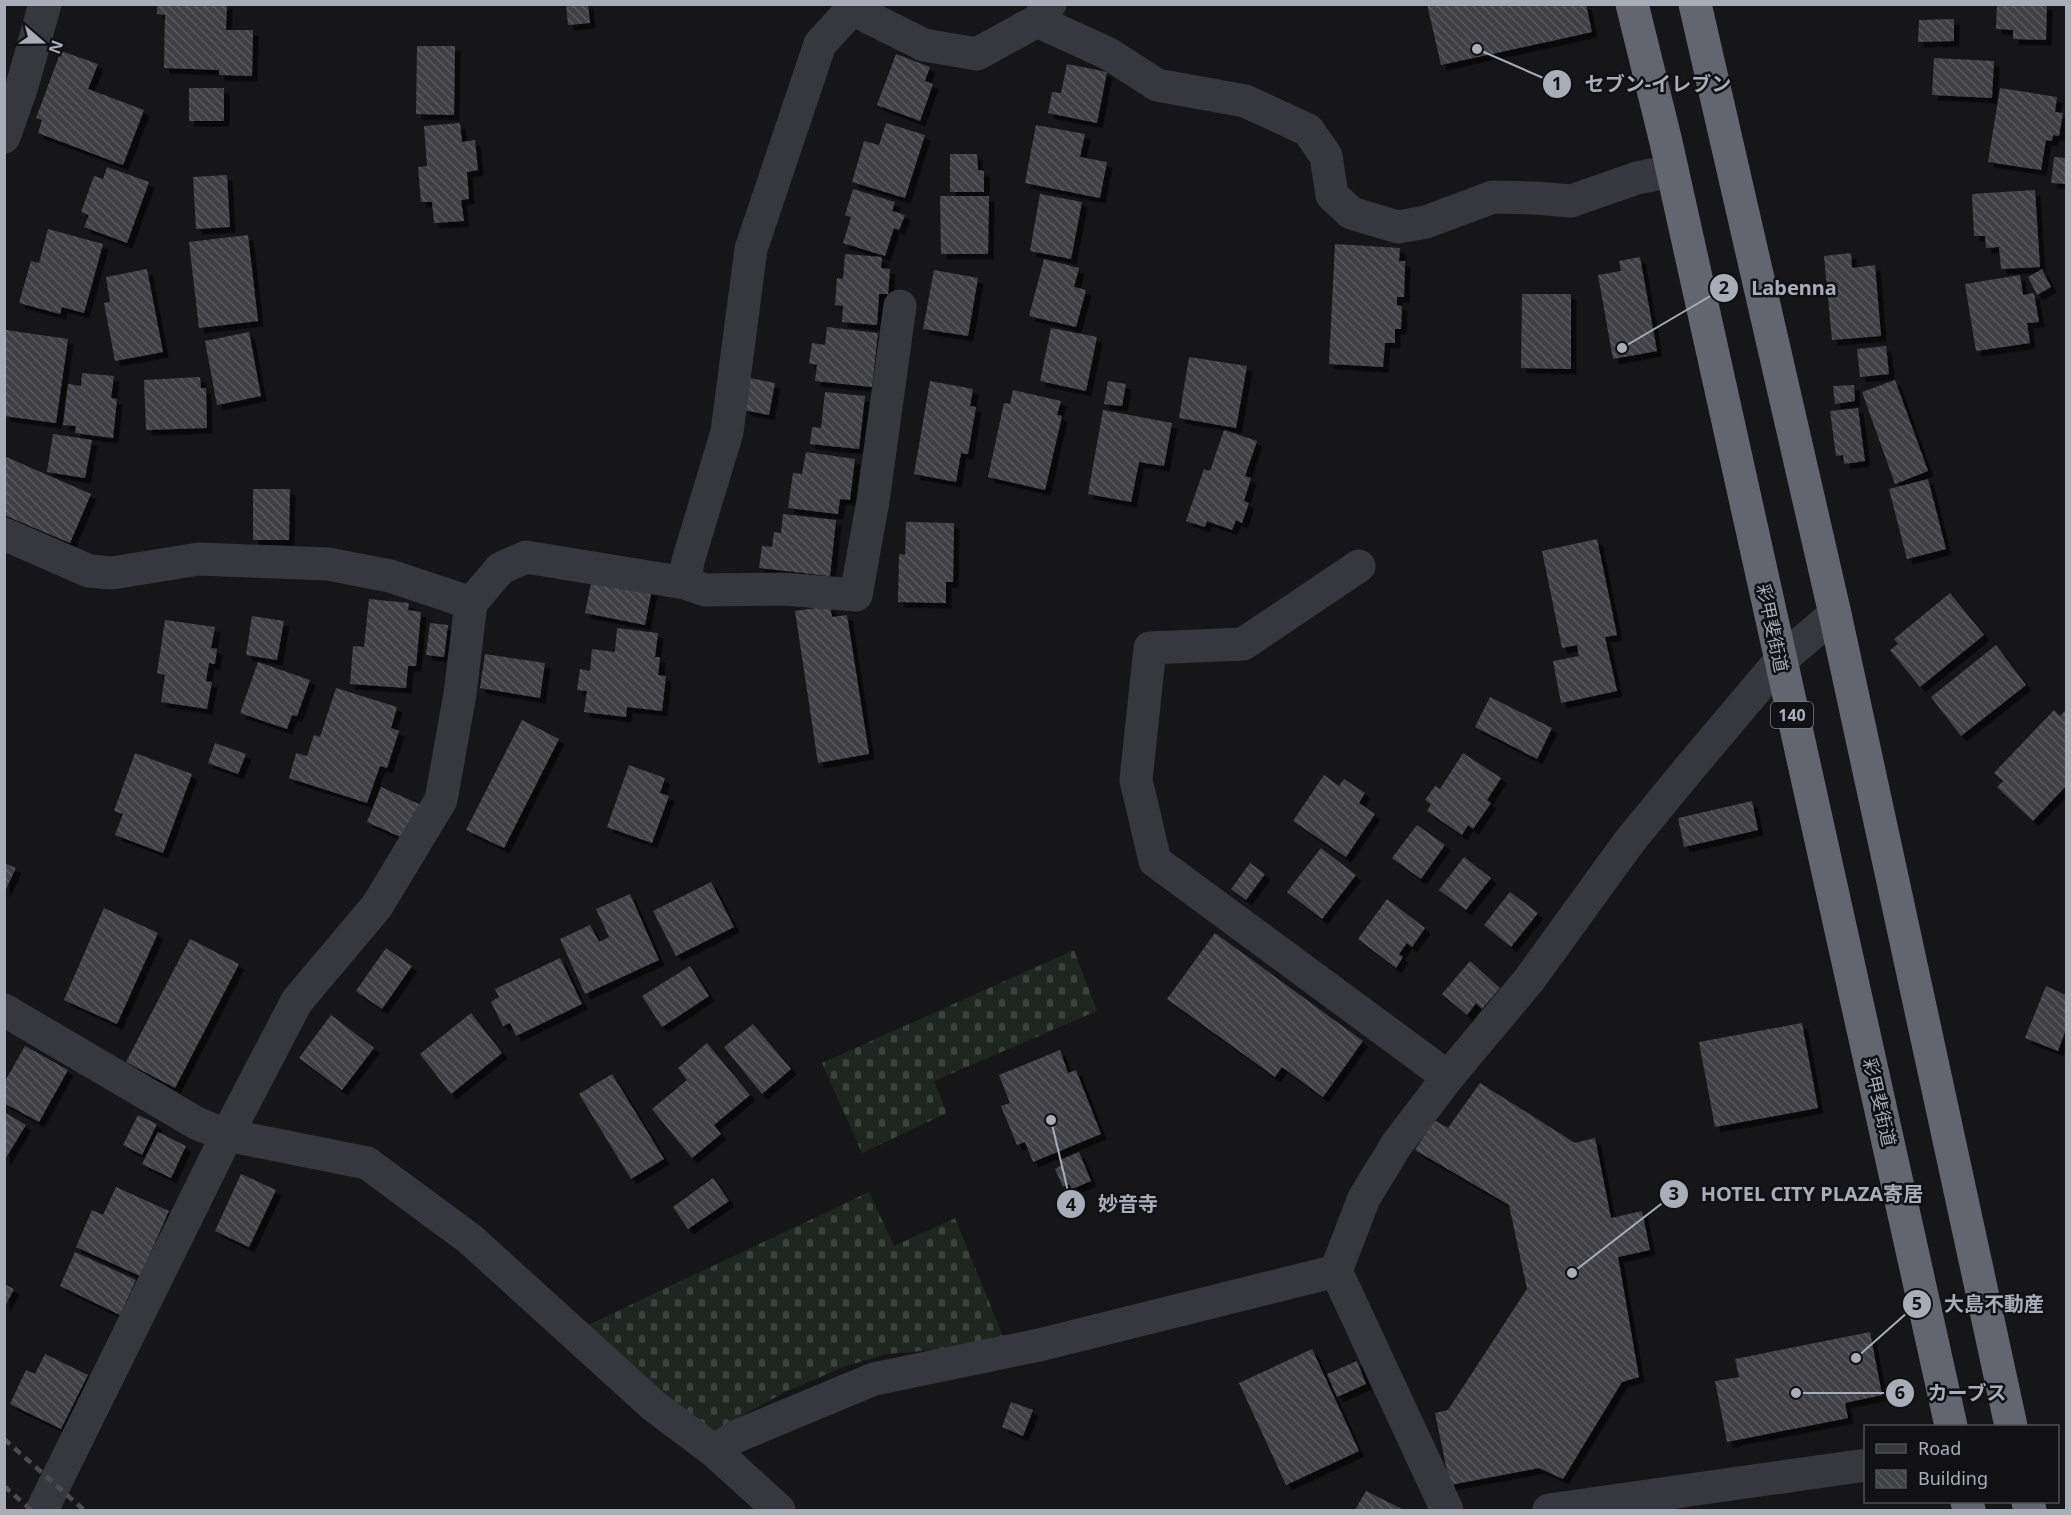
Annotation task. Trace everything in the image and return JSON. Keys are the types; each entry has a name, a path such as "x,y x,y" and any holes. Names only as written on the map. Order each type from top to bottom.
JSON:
{"highway":[{"name":"彩甲斐街道","path":"1632,4 1672,171 1951,1425"},
{"path":"1695,4 1835,614 2011,1425"}],"street":[{"path":"4,137 22,86 45,4"},
{"path":"685,583 688,561 727,432 751,249 820,44 852,7 924,45 977,54 1043,13 1157,85 1245,101 1308,130 1326,156 1332,195 1351,213 1398,227 1426,222 1493,197 1571,201 1637,178 1672,171"},
{"path":"42,1510 227,1135 297,1001 377,906 441,800 460,694 471,603 501,568 526,557 685,583 705,590 784,589 856,595 873,501 900,306"},
{"path":"4,534 89,570 112,573 199,559 328,564 390,576 471,603"},
{"path":"1359,566 1243,644 1150,648 1136,780 1155,861 1448,1077"},
{"path":"1447,1510 1335,1271 1364,1198 1397,1144 1448,1077 1528,980 1629,842 1780,661 1835,614"},
{"path":"4,1010 198,1124 227,1135 367,1163 470,1239 654,1406 714,1451 778,1510"},
{"path":"714,1451 735,1437 874,1379 1039,1345 1335,1271"},
{"path":"1549,1510 1864,1465"}],"green space":[{"path":"1074,950 1097,1011 934,1081 947,1113 862,1153 822,1063"},
{"path":"869,1192 894,1246 955,1218 1004,1339 958,1348 887,1354 846,1366 783,1393 711,1433 630,1368 588,1325"}],"building":[{"path":"157,4 227,4 226,30 253,30 252,76 219,75 219,70 164,68 165,15 157,14"},
{"path":"566,4 588,4 590,23 568,25"},
{"path":"1427,4 1586,4 1592,32 1441,65"},
{"path":"1997,4 2047,4 2046,40 2013,39 2013,30 1996,29"},
{"path":"1954,19 1954,41 1918,42 1919,20"},
{"path":"417,46 455,46 454,115 416,114"},
{"path":"61,51 98,64 88,89 144,110 123,165 38,133 42,120 36,118"},
{"path":"896,54 930,67 925,81 933,84 920,121 877,105"},
{"path":"1934,58 1994,61 1992,98 1932,95"},
{"path":"1067,64 1107,72 1097,123 1048,113 1052,92 1061,93"},
{"path":"189,88 224,88 224,121 189,121"},
{"path":"2000,88 2057,97 2055,112 2063,113 2059,136 2053,135 2052,141 2046,140 2041,170 1988,162"},
{"path":"460,123 462,142 475,140 478,170 467,172 469,199 461,200 464,221 434,223 432,202 421,202 418,167 427,166 424,126"},
{"path":"886,123 925,135 905,198 852,182 864,141 879,145"},
{"path":"1036,125 1085,134 1080,157 1107,162 1100,198 1025,183"},
{"path":"950,154 977,154 978,170 984,171 984,192 950,192"},
{"path":"2054,157 2066,158 2066,184 2051,183"},
{"path":"107,167 149,182 127,243 84,227 89,215 81,212 94,176 103,179"},
{"path":"227,175 230,227 196,229 193,177"},
{"path":"853,189 895,202 892,211 905,215 899,230 894,228 885,256 843,243 851,217 845,215"},
{"path":"2035,190 2040,267 2001,269 1999,247 1986,248 1985,236 1974,236 1972,194"},
{"path":"1040,194 1082,202 1071,259 1030,251"},
{"path":"940,196 989,196 988,254 941,254"},
{"path":"48,229 103,244 84,313 62,307 60,314 19,303 31,261 39,263"},
{"path":"248,235 258,321 199,328 189,242"},
{"path":"1335,244 1400,248 1399,261 1405,261 1404,297 1397,297 1397,305 1402,306 1401,329 1395,329 1395,343 1385,343 1383,367 1329,364"},
{"path":"1851,253 1852,268 1875,265 1881,336 1832,340 1824,256"},
{"path":"845,254 882,257 881,268 890,269 888,294 879,294 877,325 842,322 843,306 835,305 837,278 843,279"},
{"path":"1640,257 1657,351 1613,359 1598,275 1621,271 1619,261"},
{"path":"1044,259 1079,268 1074,287 1086,290 1076,327 1029,316"},
{"path":"147,269 163,352 115,361 104,303 110,302 106,277"},
{"path":"2042,269 2051,287 2037,295 2028,277"},
{"path":"934,270 978,278 968,336 923,329"},
{"path":"2020,275 2023,295 2034,293 2039,322 2027,323 2030,343 1976,351 1965,284"},
{"path":"1522,294 1571,294 1571,369 1521,368"},
{"path":"827,327 878,333 872,387 815,381 817,365 809,363 812,343 825,345"},
{"path":"1051,328 1097,337 1086,391 1040,381"},
{"path":"6,330 68,339 56,423 4,416"},
{"path":"249,332 261,396 217,405 205,341"},
{"path":"1886,346 1889,374 1860,377 1857,349"},
{"path":"1189,357 1247,366 1236,428 1179,418"},
{"path":"82,373 114,376 111,398 117,399 113,438 75,433 76,426 63,425 68,384 81,386"},
{"path":"200,377 201,388 206,388 207,428 146,430 144,380"},
{"path":"750,378 775,383 769,415 744,410"},
{"path":"1895,380 1928,471 1895,484 1862,392"},
{"path":"930,381 973,389 970,406 976,407 968,454 961,453 956,482 914,474"},
{"path":"1108,381 1126,384 1122,406 1104,404"},
{"path":"1854,385 1855,401 1835,404 1833,386"},
{"path":"1013,390 1061,401 1057,415 1062,416 1045,490 988,477 1004,403 1010,404"},
{"path":"825,392 865,396 859,449 810,444 812,427 821,428"},
{"path":"1858,408 1865,461 1844,464 1843,455 1836,456 1830,411"},
{"path":"1103,410 1172,423 1164,466 1139,462 1131,502 1088,494"},
{"path":"1224,430 1257,441 1245,476 1251,478 1244,501 1249,503 1242,523 1236,520 1232,530 1207,521 1205,527 1186,521 1204,469 1210,471"},
{"path":"53,434 92,440 85,478 47,472"},
{"path":"806,452 855,459 850,500 840,499 838,514 788,508 793,473 802,474"},
{"path":"4,456 91,494 70,543 4,515"},
{"path":"1928,479 1946,549 1907,559 1889,489"},
{"path":"253,489 290,489 289,540 253,540"},
{"path":"783,514 836,520 830,576 759,568 762,546 772,547 774,532 781,533"},
{"path":"906,522 954,523 953,582 946,582 946,603 898,602 899,554 905,555"},
{"path":"1597,539 1617,635 1605,637 1617,691 1561,703 1553,661 1579,656 1577,645 1562,648 1542,551"},
{"path":"592,578 652,589 645,625 585,613"},
{"path":"1950,593 1984,635 1920,687 1890,650 1898,644 1894,639"},
{"path":"369,599 409,603 408,610 421,612 416,666 408,666 406,688 350,684 353,646 364,647"},
{"path":"830,606 832,617 847,615 869,754 818,763 795,611"},
{"path":"252,616 284,621 277,660 246,655"},
{"path":"165,620 215,627 211,648 217,649 215,664 209,663 206,681 212,682 207,709 161,702 165,675 157,673"},
{"path":"430,623 448,625 444,657 426,655"},
{"path":"617,628 658,633 655,657 660,657 658,675 666,676 662,711 627,707 626,717 584,712 587,691 577,690 580,669 590,671 592,649 615,652"},
{"path":"1996,645 2026,685 1961,736 1931,697"},
{"path":"485,654 545,663 540,698 480,688"},
{"path":"258,662 310,680 297,716 292,715 287,729 240,713"},
{"path":"336,688 397,707 391,728 399,731 387,768 380,766 367,803 289,778 296,753 307,756 314,735 320,737"},
{"path":"1490,697 1552,728 1537,759 1475,727"},
{"path":"2054,710 2060,716 2066,710 2066,786 2033,821 1997,787 2003,781 1994,773"},
{"path":"522,720 559,739 504,848 466,830"},
{"path":"215,743 246,754 238,774 208,763"},
{"path":"135,753 192,774 163,853 115,835 123,814 114,811"},
{"path":"1463,753 1501,778 1487,800 1491,803 1473,829 1468,825 1462,835 1427,811 1431,804 1425,800 1435,786 1440,789"},
{"path":"629,765 665,778 660,793 669,796 652,843 607,827"},
{"path":"1324,775 1339,786 1344,779 1365,793 1359,803 1375,814 1346,857 1293,821"},
{"path":"381,787 421,805 405,839 367,822"},
{"path":"1752,801 1758,830 1684,847 1678,818"},
{"path":"1417,825 1445,845 1421,879 1392,858"},
{"path":"1321,848 1356,875 1322,919 1287,892"},
{"path":"1464,857 1491,878 1466,910 1439,890"},
{"path":"4,863 16,868 4,893"},
{"path":"1250,863 1265,874 1246,900 1231,889"},
{"path":"711,882 734,927 676,956 653,911"},
{"path":"1510,892 1538,913 1511,947 1484,925"},
{"path":"630,894 659,960 585,994 560,939 590,925 599,942 609,937 596,909"},
{"path":"1387,899 1425,928 1412,947 1407,943 1399,954 1403,957 1396,968 1358,939"},
{"path":"104,908 158,933 117,1024 64,1000"},
{"path":"1215,933 1363,1041 1323,1097 1282,1067 1275,1077 1167,999"},
{"path":"190,939 239,964 175,1088 126,1062"},
{"path":"386,948 412,966 382,1009 356,991"},
{"path":"560,958 582,1004 516,1036 510,1023 503,1026 491,1002 499,997 495,989"},
{"path":"1470,961 1500,988 1482,1009 1476,1003 1467,1015 1442,994"},
{"path":"690,966 709,996 662,1027 642,996"},
{"path":"2046,986 2066,995 2066,1029 2058,1051 2025,1038"},
{"path":"471,1013 502,1053 451,1094 420,1054"},
{"path":"331,1015 374,1048 342,1090 299,1058"},
{"path":"1802,1023 1818,1108 1715,1127 1699,1042"},
{"path":"753,1024 791,1069 762,1094 724,1047"},
{"path":"707,1043 750,1095 714,1125 721,1134 692,1158 652,1109 687,1080 678,1068"},
{"path":"25,1046 68,1070 39,1122 4,1103 4,1083"},
{"path":"1060,1050 1068,1073 1076,1070 1101,1134 1033,1162 1025,1142 1017,1145 1001,1106 1010,1103 999,1075"},
{"path":"612,1074 664,1159 631,1179 579,1094"},
{"path":"1480,1083 1575,1143 1595,1138 1611,1218 1642,1211 1650,1250 1618,1257 1639,1377 1622,1382 1563,1479 1539,1468 1450,1485 1435,1413 1448,1410 1527,1289 1509,1205 1415,1150 1434,1120 1448,1128"},
{"path":"4,1112 26,1125 4,1161"},
{"path":"138,1115 157,1124 142,1155 123,1145"},
{"path":"158,1132 186,1146 171,1178 142,1164"},
{"path":"1079,1152 1091,1181 1072,1189 1069,1184 1063,1187 1055,1169 1062,1165 1060,1160"},
{"path":"241,1174 276,1190 249,1247 215,1231"},
{"path":"713,1178 729,1201 688,1229 673,1207"},
{"path":"116,1187 169,1211 140,1276 76,1247 92,1210 103,1215"},
{"path":"75,1252 136,1280 120,1315 60,1286"},
{"path":"4,1284 14,1289 4,1308"},
{"path":"1870,1332 1882,1395 1845,1403 1848,1418 1727,1442 1715,1381 1739,1377 1735,1359"},
{"path":"1312,1349 1359,1451 1286,1485 1239,1383"},
{"path":"45,1354 88,1375 61,1429 10,1404 26,1370 35,1374"},
{"path":"1357,1361 1366,1384 1337,1397 1327,1374"},
{"path":"1011,1402 1033,1410 1023,1436 1002,1427"},
{"path":"1366,1491 1404,1510 1355,1510"}],"railway":[{"path":"4,1439 84,1510"},
{"path":"4,1486 31,1510"}],"place":[{"name":"セブン-イレブン","path":"1477,49"},
{"name":"Labenna","path":"1622,348"},
{"name":"妙音寺","path":"1051,1120"},
{"name":"HOTEL CITY PLAZA寄居","path":"1572,1273"},
{"name":"大島不動産","path":"1856,1358"},
{"name":"カーブス","path":"1796,1393"}]}
